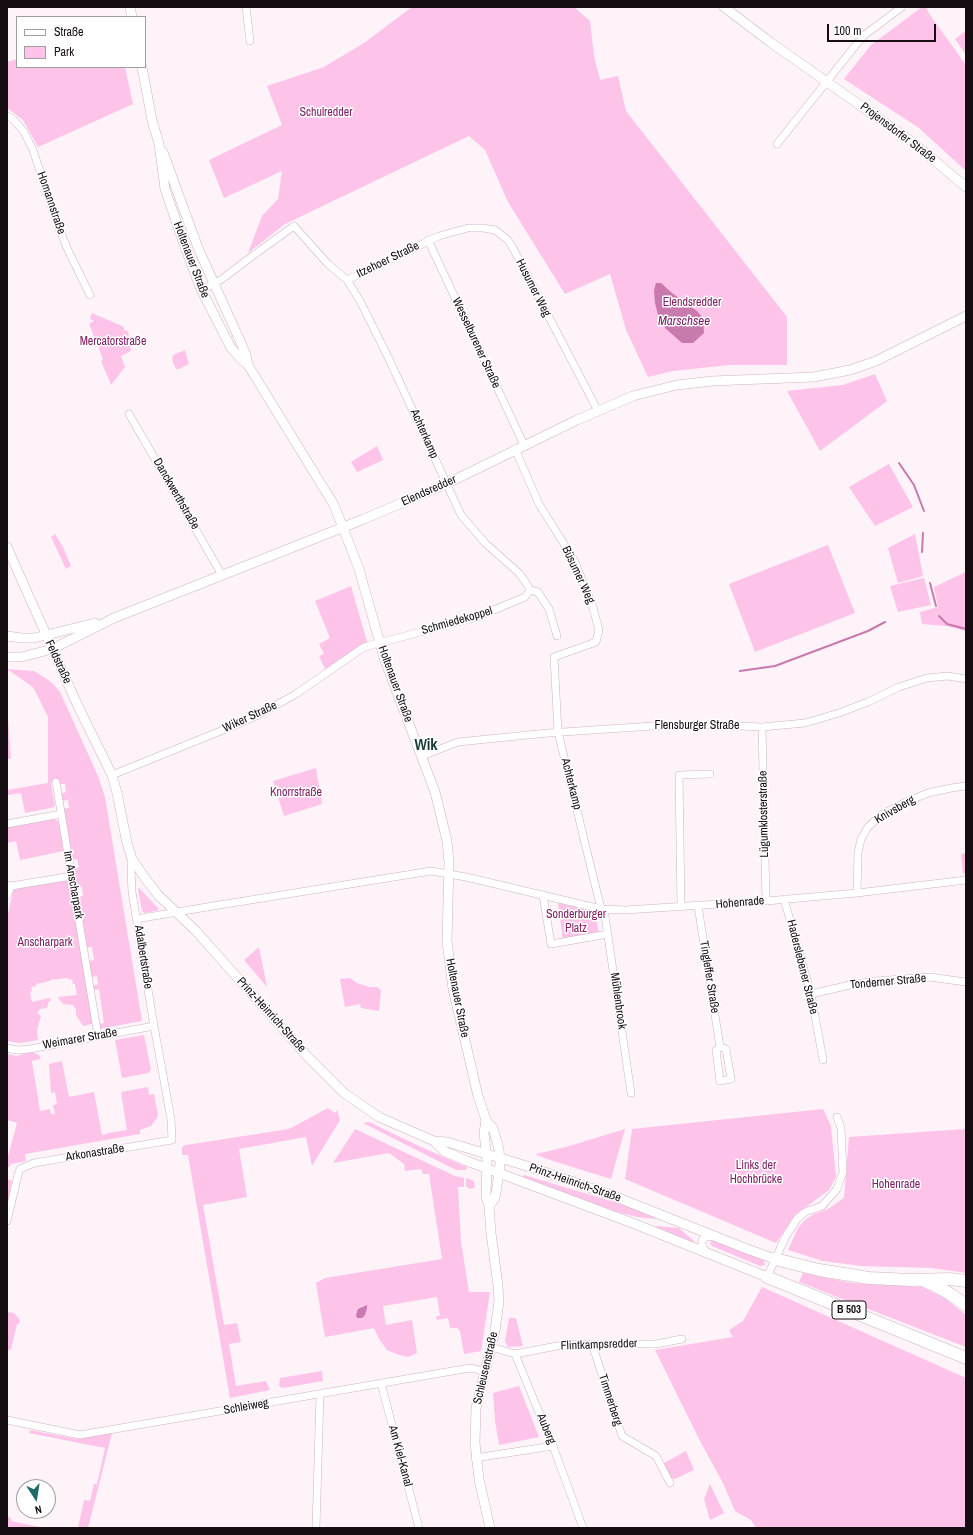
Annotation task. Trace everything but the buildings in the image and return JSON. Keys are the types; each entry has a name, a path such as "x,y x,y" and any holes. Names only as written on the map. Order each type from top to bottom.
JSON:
{"highway":[{"path":"775,1259 819,1270 870,1278 918,1280 950,1279 966,1281"},
{"name":"B 503","path":"767,1277 964,1356"},
{"path":"918,1280 934,1285 966,1305"}],"main road":[{"name":"Projensdorfer Straße","path":"724,7 750,28 911,141 966,187"},
{"name":"Holtenauer Straße","path":"142,68 152,120 159,144 165,189 182,241 202,290 231,348 248,365 334,505 359,569 379,642 435,792 444,824 449,854 447,934 449,963 478,1096 486,1120 493,1128 500,1158 499,1172"},
{"name":"Holtenauer Straße","path":"159,144 162,148 198,248 246,355 248,365"},
{"name":"Elendsredder","path":"343,527 446,484 520,447 633,396 677,385 727,380 814,377 850,370 876,362 966,316"},
{"path":"7,657 22,657 52,649 114,618 343,527"},
{"name":"Feldstraße","path":"7,547 79,708 112,775"},
{"path":"7,636 22,638 46,636 114,618"},
{"name":"Adalbertstraße","path":"112,775 132,859"},
{"name":"Prinz-Heinrich-Straße","path":"132,859 152,888 196,931 307,1056 344,1093 379,1117 434,1141 447,1142 500,1158 611,1195 775,1259"},
{"name":"Holtenauer Straße","path":"486,1120 484,1133 487,1168"},
{"name":"Prinz-Heinrich-Straße","path":"434,1141 444,1151 767,1277"},
{"name":"Schleusenstraße","path":"487,1168 486,1197 489,1206 491,1234 499,1291 497,1319 476,1408 475,1458 484,1509 490,1528"},
{"name":"Schleusenstraße","path":"489,1206 495,1198 499,1172"}],"street":[{"path":"246,7 250,41"},
{"path":"777,144 863,36 902,7"},
{"name":"Homannstraße","path":"7,116 13,119 24,132 33,150 57,224 90,295"},
{"name":"Achterkamp","path":"214,284 294,226 328,264 347,280 360,301 388,357 461,515 485,543 519,573 530,590 538,592 549,609 557,636"},
{"name":"Husumer Weg","path":"428,240 468,228 495,230 508,240 598,411"},
{"name":"Itzehoer Straße","path":"347,280 428,240"},
{"name":"Wesselburener Straße","path":"428,240 520,447"},
{"path":"202,290 214,284"},
{"name":"Danckwerthstraße","path":"129,414 222,575"},
{"name":"Büsumer Weg","path":"520,447 539,504 574,560 584,581 599,630 596,642 554,657"},
{"name":"Schmiedekoppel","path":"379,642 477,617 525,597 530,590"},
{"name":"Wiker Straße","path":"112,775 258,715 302,690 364,647 379,642"},
{"name":"Achterkamp","path":"554,657 558,732 603,909"},
{"name":"Flensburger Straße","path":"422,756 458,742 558,732 668,724 762,727 805,722 839,713 868,702 899,687 927,678 948,676 966,679"},
{"name":"Lügumklosterstraße","path":"762,727 766,901"},
{"path":"681,907 679,775 710,774"},
{"name":"Im Anscharpark","path":"56,782 98,1036"},
{"name":"Knivsberg","path":"857,893 858,853 861,839 868,826 881,815 928,793 966,786"},
{"path":"7,824 61,814"},
{"name":"Adalbertstraße","path":"132,859 131,871 136,919 171,1120 172,1140"},
{"path":"136,919 431,871 449,874"},
{"name":"Hohenrade","path":"449,874 603,909 625,910 698,906 857,893 966,880"},
{"path":"7,895 9,885 72,876"},
{"path":"543,895 551,944 608,934"},
{"name":"Haderslebener Straße","path":"784,898 811,994 823,1060"},
{"name":"Tingleffer Straße","path":"698,906 720,1047"},
{"name":"Mühlenbrook","path":"603,909 631,1093"},
{"name":"Tonderner Straße","path":"811,994 850,985 888,980 930,977 966,982"},
{"name":"Weimarer Straße","path":"7,1048 17,1050 30,1049 154,1026"},
{"path":"767,1277 786,1236 797,1219 805,1212 822,1206 837,1189 843,1172 841,1128 837,1117"},
{"name":"Arkonastraße","path":"7,1221 20,1169 34,1163 172,1140"},
{"path":"706,1252 702,1245 702,1240 705,1237 713,1236"},
{"name":"Flintkampsredder","path":"515,1354 557,1346 592,1344 656,1344 682,1339"},
{"name":"Timmerberg","path":"592,1344 622,1436 656,1456 670,1482"},
{"path":"491,1347 515,1354"},
{"name":"Auberg","path":"515,1354 553,1446 583,1528"},
{"name":"Schleiweg","path":"7,1420 80,1435 464,1369 472,1368 485,1372"},
{"name":"Am Kiel-Kanal","path":"381,1383 420,1528"},
{"path":"316,1528 320,1394"},
{"path":"475,1458 553,1446"}],"green space":[{"name":"Schulredder","path":"412,7 574,7 590,21 594,56 600,80 618,76 626,111 787,317 787,365 730,365 673,371 648,377 626,330 610,274 565,294 508,202 485,150 469,136 285,224 248,253 262,216 278,199 282,171 224,198 209,160 282,125 267,86 324,67 364,43"},
{"path":"922,7 926,7 930,15 966,65 966,171 919,128 844,79 871,45"},
{"path":"966,31 966,55 955,39"},
{"path":"16,59 16,68 125,68 133,104 38,147 23,120 7,108 7,62"},
{"name":"Mercatorstraße","path":"92,313 124,327 124,330 128,331 131,351 121,356 125,367 111,385 101,361 103,359 89,324 94,321 90,319"},
{"path":"185,350 189,364 176,369 172,360 173,355"},
{"path":"875,374 887,401 820,451 787,391 843,385"},
{"path":"377,446 383,460 357,472 351,462"},
{"path":"889,464 913,507 875,526 849,487"},
{"path":"55,534 63,547 71,566 66,569 51,537"},
{"path":"915,534 923,576 898,583 888,548"},
{"path":"828,545 855,613 755,652 729,584"},
{"path":"966,572 966,631 946,626 922,624 920,612 938,607 934,587"},
{"path":"924,578 931,605 898,612 890,586"},
{"path":"351,586 368,645 327,673 319,656 324,654 319,644 330,638 315,601"},
{"path":"7,669 34,671 52,683 60,692 98,776 105,797 142,1021 99,1029 99,1024 104,1023 99,989 93,990 93,986 98,984 97,976 91,977 89,961 94,960 92,947 87,947 78,897 83,896 82,887 76,888 73,869 79,868 77,859 72,860 62,809 69,808 68,800 61,801 60,794 66,792 65,784 58,784 58,782 51,783 55,807 25,813 21,793 7,795 7,790 48,783 48,717 33,687"},
{"path":"7,705 11,759 7,759"},
{"name":"Knorrstraße","path":"316,768 322,804 284,816 273,781"},
{"path":"53,819 58,821 64,851 20,860 16,841 7,843 7,827"},
{"path":"966,853 966,873 963,874 961,854"},
{"name":"Anscharpark","path":"68,880 73,883 96,1023 83,1026 76,1015 76,1010 73,1005 63,1004 59,999 58,997 77,995 75,984 73,984 72,979 50,980 31,987 32,991 30,992 32,1002 50,998 51,1001 49,1001 47,1008 40,1009 37,1013 41,1016 37,1030 38,1040 20,1043 7,1041 7,918 13,891 16,888"},
{"path":"139,888 159,910 145,913 142,911"},
{"name":"Sonderburger Platz","path":"558,903 595,911 599,934 563,940"},
{"path":"259,947 267,987 244,960"},
{"path":"350,978 357,983 369,987 377,987 381,990 379,1011 361,1008 360,1004 345,1007 340,979"},
{"path":"144,1035 151,1070 148,1073 122,1078 115,1040"},
{"path":"32,1052 39,1055 41,1059 32,1061 40,1111 50,1109 51,1114 55,1114 53,1105 57,1104 55,1092 51,1093 49,1064 62,1061 69,1097 94,1092 102,1135 127,1130 121,1092 148,1087 149,1095 154,1094 158,1115 157,1118 151,1126 140,1130 140,1134 25,1154 26,1161 11,1164 7,1169 7,1160 17,1123 7,1120 7,1054 16,1056"},
{"path":"328,1108 335,1113 337,1110 340,1120 312,1166 306,1137 239,1149 247,1197 203,1205 224,1325 237,1323 241,1342 229,1344 236,1386 266,1381 270,1390 230,1398 188,1155 182,1155 182,1148 186,1145 289,1129"},
{"name":"Links der Hochbrücke","path":"823,1109 831,1126 836,1177 829,1190 795,1215 776,1243 625,1179 632,1129"},
{"path":"369,1122 467,1167 466,1170 457,1170 452,1168 363,1123"},
{"path":"355,1129 455,1176 464,1178 464,1187 458,1187 461,1242 469,1292 490,1292 481,1351 464,1354 460,1331 457,1328 450,1328 448,1318 437,1320 436,1316 440,1316 437,1297 383,1306 386,1325 412,1320 417,1353 408,1357 387,1350 379,1339 374,1328 325,1337 316,1283 325,1278 442,1259 429,1174 423,1174 421,1169 405,1171 404,1164 389,1153 333,1163"},
{"path":"625,1129 611,1179 547,1159 536,1154 566,1147"},
{"name":"Hohenrade","path":"966,1129 966,1273 932,1268 861,1266 823,1261 788,1250 798,1228 805,1220 814,1214 828,1209 844,1198 849,1137"},
{"path":"524,1175 631,1207 657,1219 637,1217 617,1212 523,1177"},
{"path":"466,1178 474,1181 475,1188 469,1189 466,1187"},
{"path":"7,1179 12,1181 7,1206"},
{"path":"656,1227 679,1228 695,1242 694,1243"},
{"path":"712,1240 764,1259 765,1265 760,1266 712,1246 710,1243"},
{"path":"803,1273 852,1283 922,1287 946,1299 966,1315 966,1347 799,1282"},
{"path":"762,1287 966,1378 966,1528 756,1528 751,1520 735,1511 723,1483 700,1441 655,1350 733,1337 729,1330 743,1321"},
{"path":"7,1312 14,1313 20,1320 19,1324 17,1324 11,1349 7,1351"},
{"path":"509,1318 516,1318 523,1346 508,1347 505,1341"},
{"path":"322,1371 323,1381 282,1388 279,1386 280,1378"},
{"path":"519,1386 539,1437 499,1445 493,1393"},
{"path":"30,1430 77,1439 112,1433 88,1528 78,1528 84,1500 90,1501 94,1484 97,1484 105,1448 29,1433"},
{"path":"686,1451 694,1470 675,1479 668,1477 662,1464"},
{"path":"710,1484 724,1513 710,1520 704,1499"},
{"path":"7,1516 11,1518 11,1521 44,1528 7,1528"}],"water":[{"name":"Marschsee","path":"656,283 661,283 697,311 703,318 704,333 693,343 682,343 665,328 658,315 655,303 654,290"},
{"path":"367,1305 365,1315 362,1318 357,1318 356,1315 358,1309"}],"waterway":[{"path":"899,463 914,485 924,511"},
{"path":"922,552 923,533"},
{"path":"930,583 936,606"},
{"path":"939,616 947,624 966,629"},
{"path":"740,671 775,666 868,631 885,622"}],"district":[{"name":"Wik","path":"426,746"}]}
